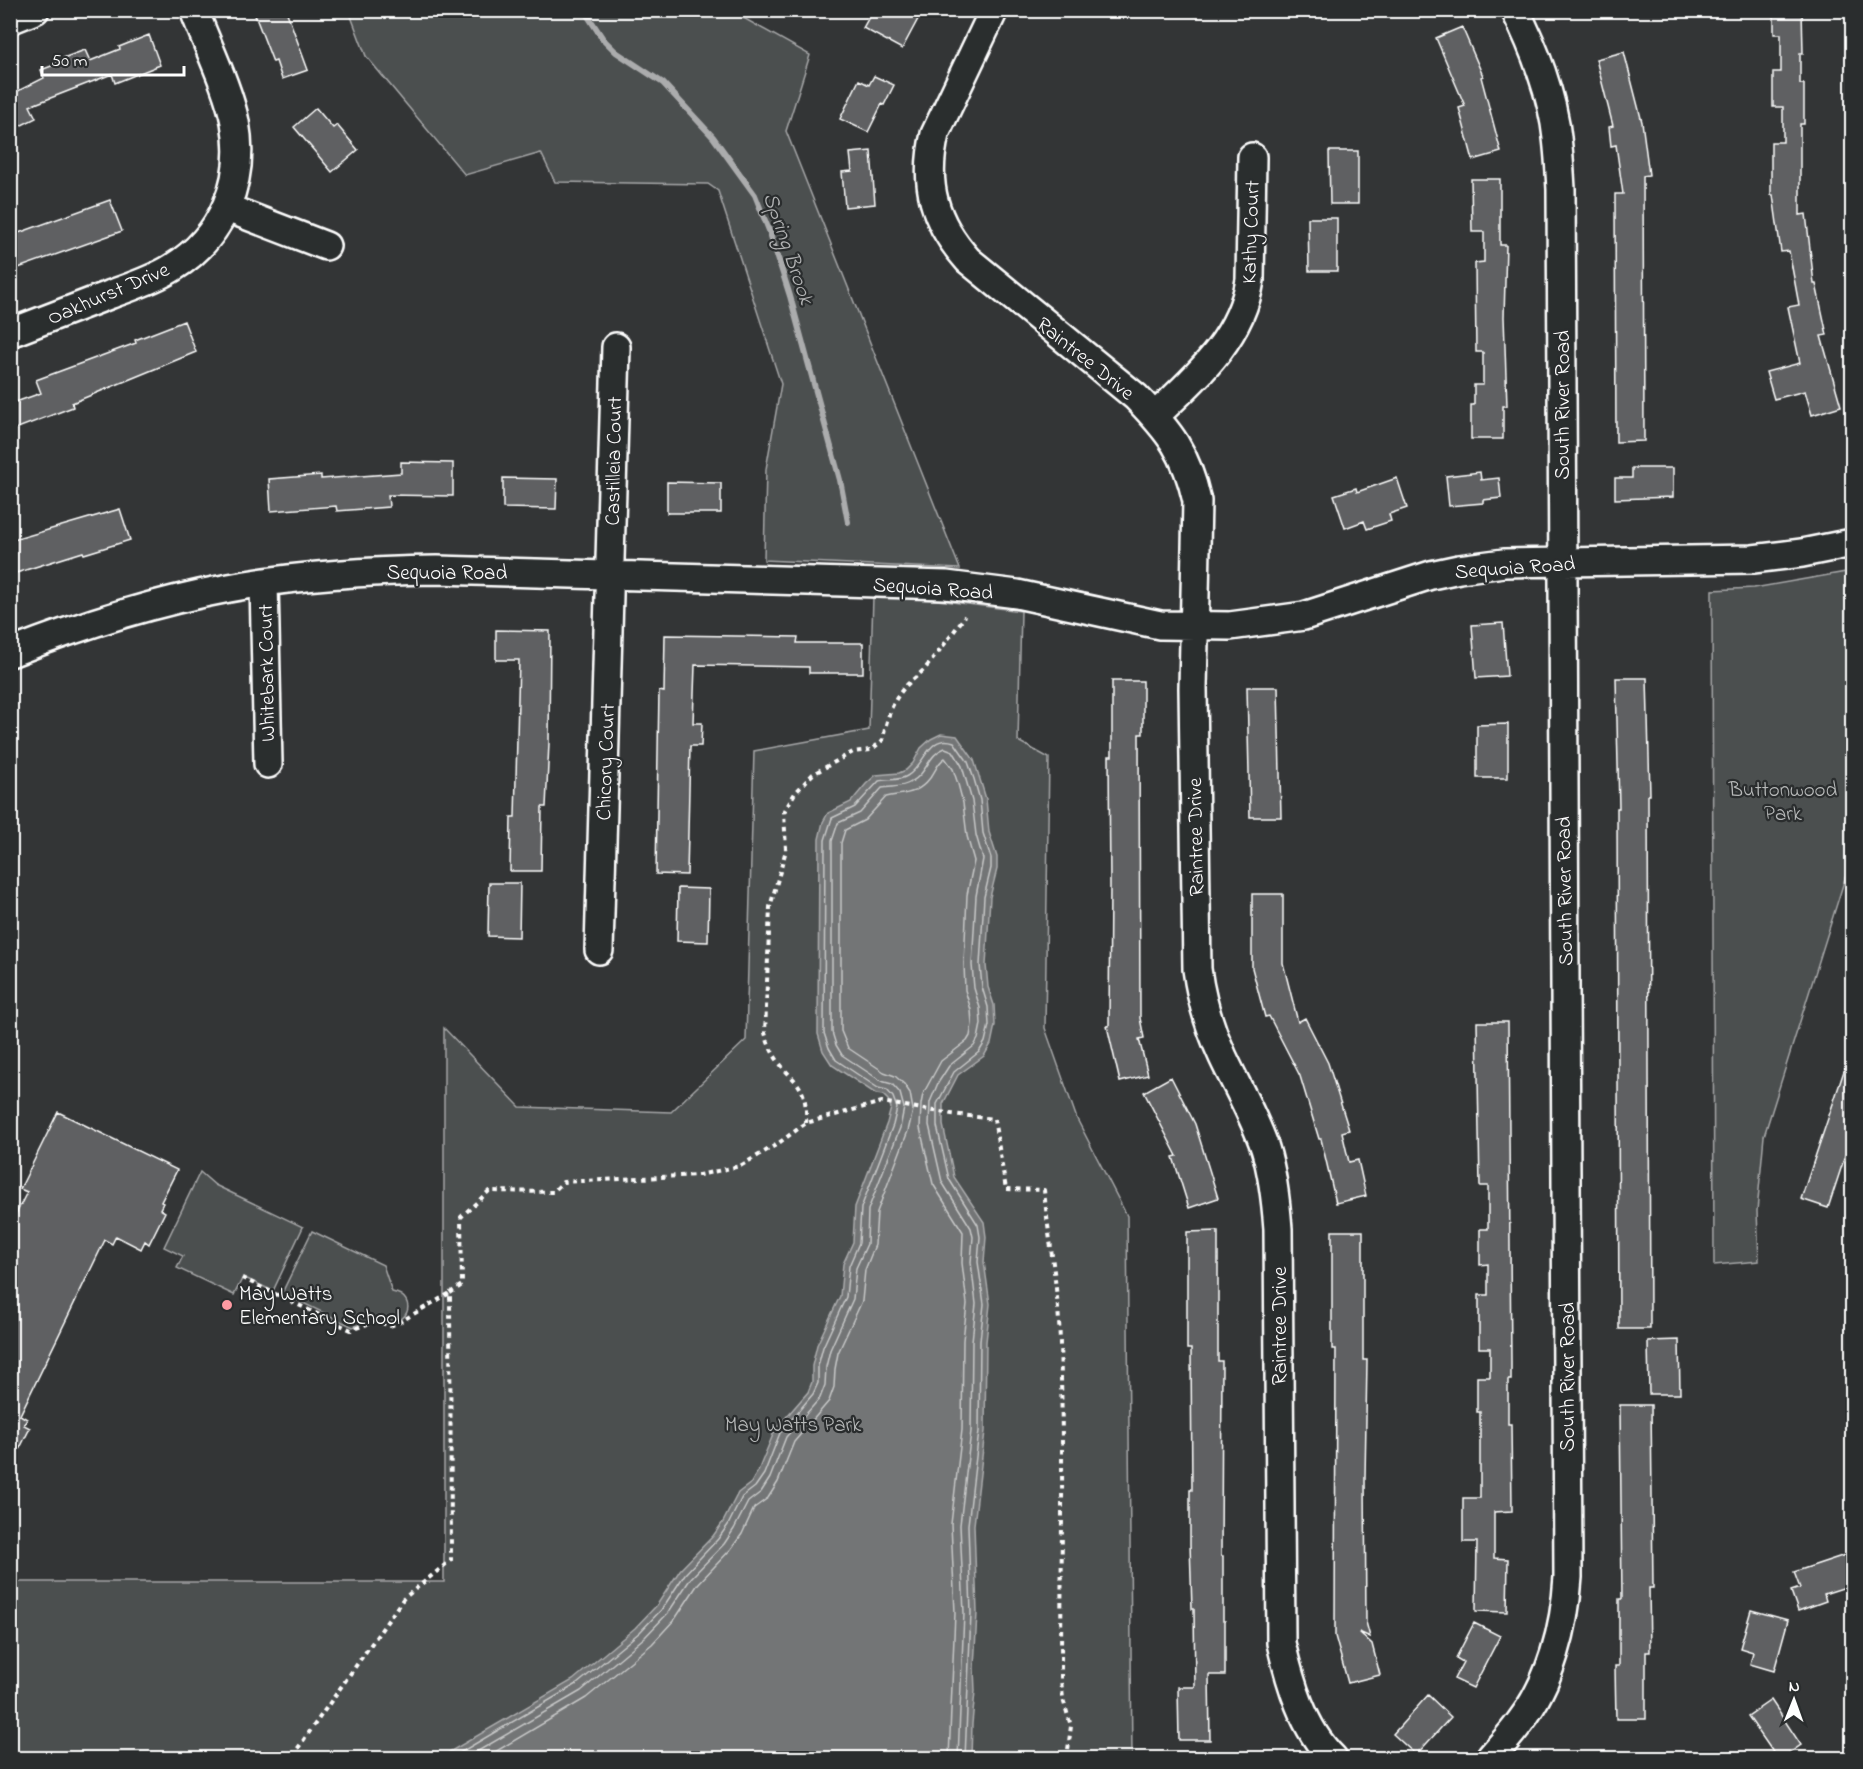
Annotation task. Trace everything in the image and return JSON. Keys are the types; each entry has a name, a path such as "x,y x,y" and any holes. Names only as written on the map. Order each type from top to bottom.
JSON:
{"street":[{"path":"10,20 34,10"},
{"name":"Oakhurst Drive","path":"10,333 171,269 193,253 218,224 232,196 238,164 237,136 229,102 194,10"},
{"name":"Raintree Drive","path":"994,10 935,134 931,149 929,180 936,210 953,243 968,260 1136,397 1155,416 1175,440 1192,479 1197,501 1192,688 1197,969 1204,1005 1214,1037 1257,1128 1274,1185 1278,1229 1281,1643 1288,1673 1304,1714 1333,1758"},
{"name":"South River Road","path":"1490,1758 1522,1721 1546,1675 1561,1631 1567,1595 1561,189 1557,136 1541,73 1515,10"},
{"name":"Kathy Court","path":"1155,416 1192,382 1215,356 1240,318 1250,280 1252,157"},
{"path":"227,208 326,246"},
{"name":"Castilleia Court","path":"610,574 616,347"},
{"name":"Sequoia Road","path":"10,653 80,627 164,603 309,576 385,571 610,574 946,585 1041,599 1160,625 1230,626 1304,616 1420,579 1460,569 1504,563 1753,560 1852,543"},
{"name":"Chicory Court","path":"599,950 610,574"},
{"name":"Whitebark Court","path":"264,583 268,764"}],"path":[{"path":"806,1123 806,1102 801,1086 772,1052 765,1033 770,907 786,850 784,812 795,793 813,774 853,752 872,750 883,740 885,725 893,704 903,689 926,668 944,646 965,615"},
{"path":"242,1278 351,1330 376,1321 390,1326 462,1285 461,1216 489,1191 553,1192 563,1182 699,1175 740,1166 776,1145 806,1123 882,1102 994,1119 1006,1189 1044,1190 1060,1344 1060,1680 1071,1726 1067,1758"},
{"path":"291,1758 403,1599 451,1560 450,1293"}],"green space":[{"path":"349,11 731,11 810,55 786,131 960,569 764,560 766,469 781,384 718,191 708,184 555,182 541,153 465,175 366,56"},
{"name":"Buttonwood Park","path":"1852,571 1852,856 1764,1136 1757,1211 1759,1261 1714,1265 1712,590 1754,588"},
{"name":"May Watts Park","path":"873,597 937,600 1021,611 1018,741 1049,758 1045,1028 1077,1119 1127,1216 1132,1758 11,1758 10,1582 444,1582 444,1028 520,1107 671,1112 746,1040 754,751 869,730"},
{"path":"200,1172 215,1185 303,1227 273,1291 243,1277 234,1295 177,1268 183,1256 164,1247"},
{"path":"312,1231 383,1265 392,1292 401,1295 406,1300 407,1313 403,1318 397,1321 380,1316 353,1327 282,1293"}],"water":[{"path":"941,734 957,736 974,760 986,799 989,832 997,857 997,869 990,897 986,965 988,987 994,1005 995,1025 991,1044 984,1056 958,1075 943,1104 943,1125 954,1177 984,1222 986,1237 984,1262 990,1304 986,1342 985,1431 974,1525 977,1613 971,1758 439,1758 573,1680 635,1628 657,1605 680,1570 713,1536 738,1493 751,1483 775,1430 808,1392 812,1382 812,1366 817,1345 840,1296 843,1264 853,1242 855,1207 891,1108 883,1095 876,1094 832,1065 823,1051 818,1034 819,839 828,813 851,802 876,775 899,773 906,770 913,763 921,748"}],"building":[{"path":"253,10 286,10 308,70 282,79"},
{"path":"873,10 902,10 918,19 902,49 863,28"},
{"path":"1774,10 1802,10 1803,53 1800,53 1800,84 1804,84 1804,124 1800,124 1800,215 1806,214 1814,284 1816,284 1827,335 1821,336 1841,406 1812,415 1805,391 1774,399 1766,372 1800,363 1788,307 1799,305 1789,251 1781,252 1773,195 1771,195 1771,142 1783,142 1783,107 1773,107 1773,72 1781,72 1781,34 1774,34"},
{"path":"1462,27 1483,76 1481,77 1501,152 1473,160 1459,108 1465,106 1436,38"},
{"path":"149,35 160,65 115,83 112,74 30,106 36,118 10,131 10,95 44,78 41,70 57,64 55,61 85,50 90,61"},
{"path":"1624,52 1642,122 1649,175 1643,176 1644,441 1616,442 1615,194 1623,194 1616,145 1611,146 1609,127 1613,126 1596,59"},
{"path":"874,76 894,85 868,132 840,119 859,80 869,85"},
{"path":"316,108 333,128 337,125 358,150 332,172 294,127"},
{"path":"871,151 875,204 845,207 842,172 852,171 850,153"},
{"path":"1329,151 1358,151 1358,204 1330,204"},
{"path":"1471,179 1500,179 1500,245 1506,245 1504,317 1507,406 1503,406 1503,439 1471,439 1471,405 1474,405 1474,385 1483,385 1483,352 1476,352 1475,263 1484,262 1484,232 1472,232"},
{"path":"110,200 122,231 10,271 10,236"},
{"path":"1308,218 1337,218 1337,271 1309,271"},
{"path":"184,321 196,352 72,403 73,407 10,431 10,404 41,393 36,380 136,343 135,340"},
{"path":"401,462 453,463 453,496 388,495 389,507 337,511 336,506 271,511 269,479 321,475 321,479 401,473"},
{"path":"1632,468 1673,468 1673,497 1615,499 1615,478 1632,478"},
{"path":"1480,472 1481,480 1499,478 1501,498 1483,500 1483,503 1449,506 1446,476"},
{"path":"503,478 557,479 556,509 503,508"},
{"path":"1397,478 1407,508 1389,514 1391,521 1367,529 1364,521 1345,528 1334,495 1356,488 1357,492"},
{"path":"667,482 721,483 721,513 667,513"},
{"path":"120,509 130,540 16,573 10,556 10,541"},
{"path":"1503,623 1507,676 1476,678 1472,625"},
{"path":"496,630 550,631 549,743 546,807 542,807 541,871 510,871 511,817 515,817 519,660 496,660"},
{"path":"665,635 798,637 797,643 863,643 863,673 809,673 809,667 695,665 693,723 702,723 701,746 690,746 687,875 656,874 659,691 664,692"},
{"path":"1616,678 1647,678 1650,795 1648,795 1650,1329 1619,1329 1617,808 1619,808"},
{"path":"1112,681 1143,681 1143,734 1139,734 1140,1018 1144,1038 1139,1039 1148,1075 1120,1082 1107,1026 1109,1026 1109,756 1112,756"},
{"path":"1247,687 1278,687 1281,817 1250,817"},
{"path":"1508,724 1508,778 1477,778 1477,725"},
{"path":"489,883 520,883 519,937 488,936"},
{"path":"678,888 709,889 708,942 677,941"},
{"path":"1252,894 1283,894 1283,963 1298,1022 1305,1018 1328,1063 1349,1130 1342,1132 1349,1162 1358,1160 1366,1196 1336,1203 1321,1139 1319,1139 1300,1076 1269,1016 1265,1017 1252,968"},
{"path":"1477,1022 1508,1022 1511,1380 1508,1380 1508,1424 1511,1424 1512,1511 1494,1512 1494,1558 1508,1559 1507,1612 1476,1611 1477,1542 1463,1542 1463,1498 1480,1498 1480,1412 1477,1412 1477,1377 1490,1377 1490,1348 1479,1348 1479,1295 1488,1295 1488,1264 1480,1265 1480,1229 1488,1229 1488,1186 1480,1186"},
{"path":"1850,1053 1852,1054 1852,1135 1828,1208 1801,1199"},
{"path":"1171,1077 1195,1124 1218,1198 1189,1208 1173,1157 1177,1156 1144,1092"},
{"path":"58,1112 177,1170 161,1202 163,1203 160,1209 165,1212 149,1244 145,1241 141,1249 116,1236 112,1244 105,1240 20,1415 27,1419 24,1425 30,1428 10,1468 10,1226 27,1192 20,1189"},
{"path":"1218,1231 1218,1361 1222,1361 1221,1556 1223,1556 1225,1675 1209,1675 1210,1740 1179,1740 1178,1687 1195,1687 1190,1544 1191,1349 1187,1349 1187,1232"},
{"path":"1332,1231 1363,1231 1363,1360 1367,1360 1366,1622 1370,1637 1359,1632 1372,1644 1380,1675 1348,1683 1335,1636 1336,1349 1332,1349"},
{"path":"1679,1340 1680,1394 1649,1394 1648,1341"},
{"path":"1620,1405 1651,1405 1653,1588 1649,1588 1650,1652 1646,1652 1646,1719 1616,1719 1615,1666 1619,1666 1619,1599 1622,1599"},
{"path":"1845,1555 1852,1585 1824,1594 1826,1601 1798,1611 1791,1591 1800,1588 1794,1572"},
{"path":"1751,1610 1788,1620 1774,1671 1750,1664 1753,1652 1740,1648"},
{"path":"1474,1623 1500,1636 1473,1688 1454,1679 1463,1662 1456,1658"},
{"path":"1428,1695 1451,1717 1416,1755 1393,1734"},
{"path":"1771,1700 1801,1745 1782,1758 1777,1758 1748,1716"}],"waterway":[{"name":"Spring Brook","path":"584,10 603,39 616,52 663,83 713,137 755,195 790,296 840,480 848,522"}],"place":[{"name":"May Watts Elementary School","path":"227,1305"}]}
